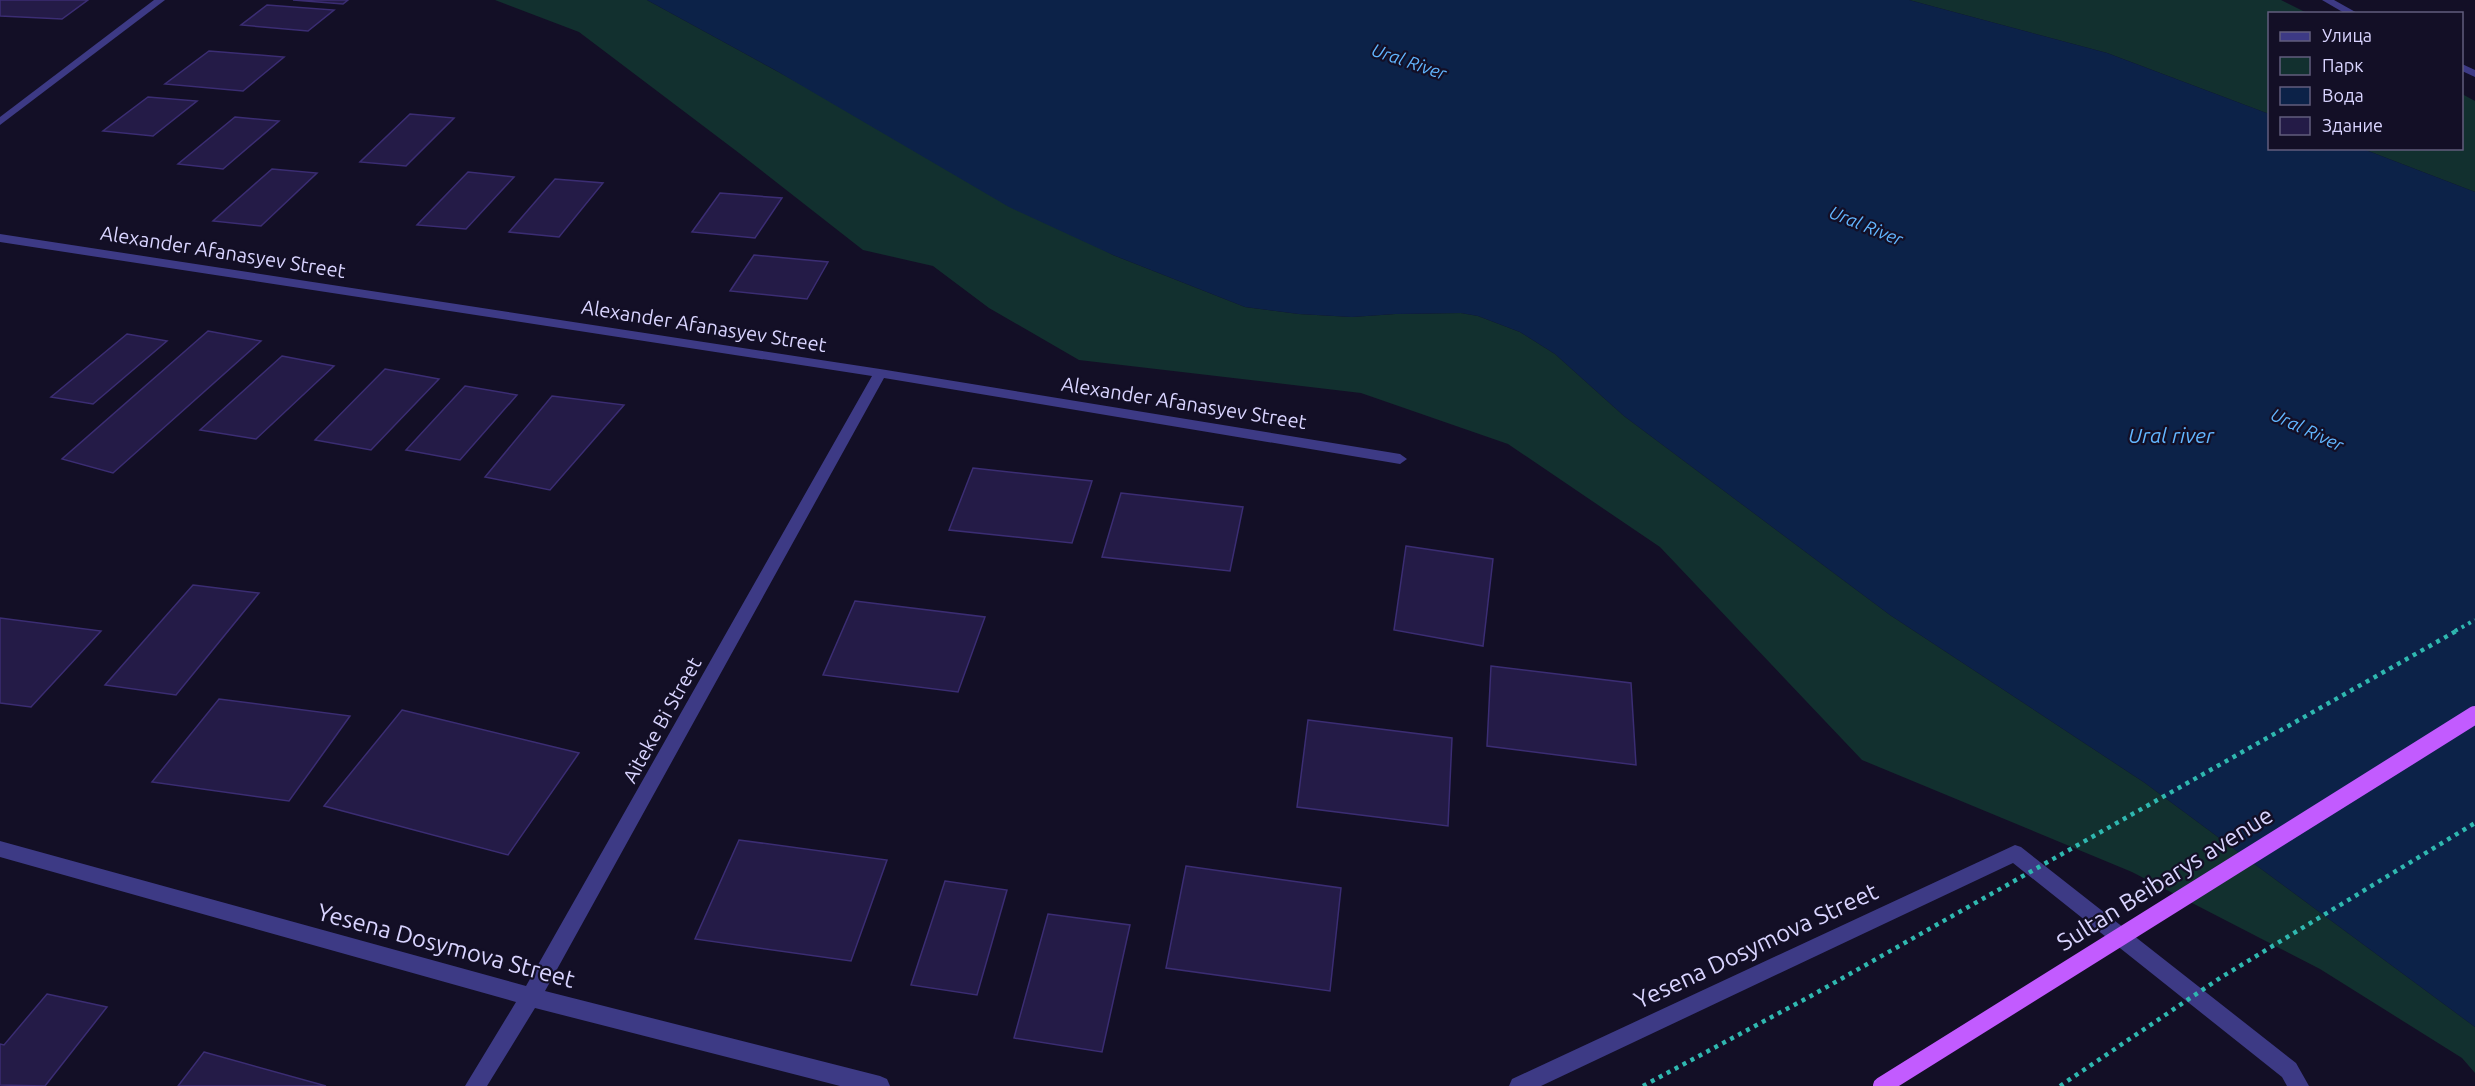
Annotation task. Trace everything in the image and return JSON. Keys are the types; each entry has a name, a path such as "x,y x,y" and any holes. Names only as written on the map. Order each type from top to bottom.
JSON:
{"main road":[{"name":"Sultan Beibarys avenue","path":"1882,1086 2475,715"}],"street":[{"path":"0,122 160,0"},
{"path":"2327,0 2350,12"},
{"name":"Alexander Afanasyev Street","path":"0,237 880,373 1400,459"},
{"name":"Aiteke Bi Street","path":"475,1086 531,997 880,373"},
{"name":"Yesena Dosymova Street","path":"0,849 531,997 880,1086"},
{"name":"Yesena Dosymova Street","path":"1520,1086 2015,853 2289,1070 2299,1086"}],"path":[{"path":"1643,1086 1809,997 2475,620"},
{"path":"2060,1086 2220,978 2475,823"}],"green space":[{"path":"495,0 647,0 1113,255 1245,307 1299,314 1352,317 1461,313 1478,316 1520,332 1555,354 1624,416 1890,615 2145,783 2475,1027 2475,1073 2462,1058 2320,969 2132,872 1862,760 1660,547 1508,444 1361,393 1079,360 989,308 933,266 863,250 579,32"},
{"path":"1909,0 2281,0 2305,12 2268,12 2268,114 2107,53"},
{"path":"2463,95 2475,101 2475,192 2366,150 2463,150"}],"water":[{"name":"Ural river","path":"647,0 1909,0 2107,53 2268,114 2268,150 2366,150 2475,192 2475,1027 2145,783 1890,615 1624,416 1555,354 1520,332 1478,316 1461,313 1352,317 1299,314 1245,307 1113,255 1009,207 775,70"}],"building":[{"path":"0,0 88,0 62,19 0,16"},
{"path":"293,0 348,0 343,4"},
{"path":"267,5 334,10 308,31 241,25"},
{"path":"209,51 284,57 243,91 165,84"},
{"path":"148,97 197,101 153,136 103,131"},
{"path":"410,114 454,118 406,166 360,162"},
{"path":"235,117 279,121 223,169 178,164"},
{"path":"272,169 317,173 261,226 213,221"},
{"path":"468,172 514,177 466,229 417,225"},
{"path":"555,179 603,183 559,237 509,232"},
{"path":"720,193 782,198 755,238 692,232"},
{"path":"754,255 828,262 807,299 730,291"},
{"path":"208,331 261,341 113,473 62,459"},
{"path":"127,334 167,341 93,404 51,397"},
{"path":"282,356 334,366 256,439 200,430"},
{"path":"385,369 439,379 371,450 315,440"},
{"path":"465,386 517,395 460,460 406,450"},
{"path":"552,396 624,405 550,490 485,477"},
{"path":"973,468 1092,481 1072,543 949,530"},
{"path":"1121,493 1243,507 1230,571 1102,557"},
{"path":"1406,546 1493,559 1483,646 1394,630"},
{"path":"193,585 259,593 176,695 105,685"},
{"path":"855,601 985,617 958,692 823,675"},
{"path":"0,618 101,631 31,707 0,703"},
{"path":"1491,666 1631,683 1636,765 1487,746"},
{"path":"219,699 350,716 289,801 152,782"},
{"path":"402,710 579,753 508,855 324,806"},
{"path":"1308,720 1452,738 1448,826 1297,807"},
{"path":"739,840 887,860 851,961 695,939"},
{"path":"1186,866 1341,888 1330,991 1166,968"},
{"path":"945,881 1007,890 977,995 911,985"},
{"path":"1048,914 1130,925 1102,1052 1014,1038"},
{"path":"47,994 107,1007 45,1086 0,1085 0,1044 4,1045"},
{"path":"204,1052 326,1086 178,1086"}],"water label":[{"name":"Ural River","path":"1409,62"},
{"name":"Ural River","path":"1866,226"},
{"name":"Ural River","path":"2307,430"}]}
